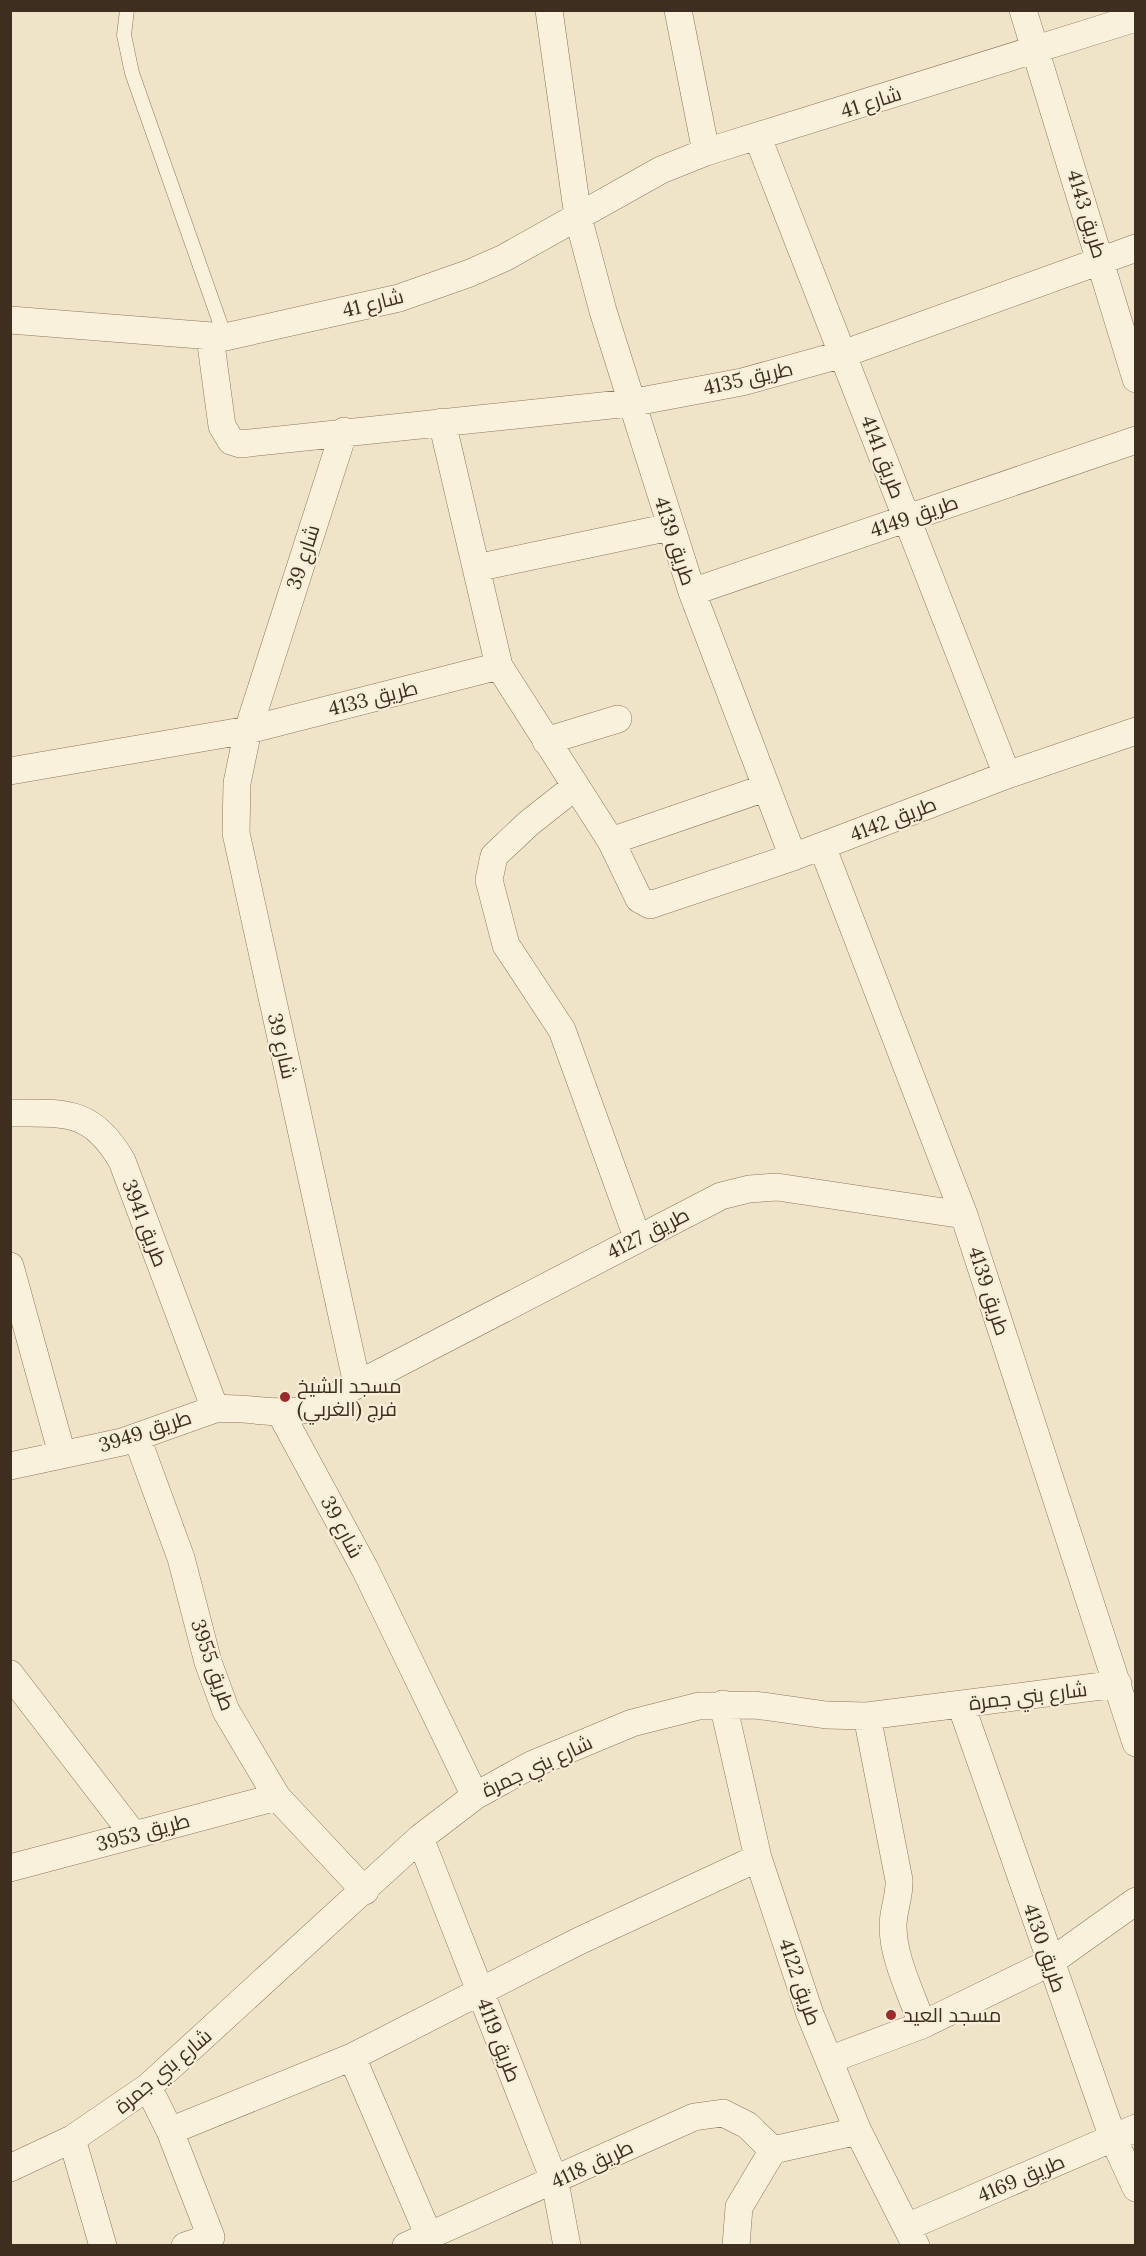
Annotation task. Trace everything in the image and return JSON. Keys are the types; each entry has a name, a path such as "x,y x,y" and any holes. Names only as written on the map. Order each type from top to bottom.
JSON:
{"street":[{"name":"طريق 4139","path":"549,10 578,217 630,403 692,592 793,858"},
{"path":"678,10 706,152"},
{"path":"1023,10 1035,50"},
{"name":"شارع 41","path":"10,320 217,337 381,303 435,286 504,258 661,170 706,152 758,138 1136,18"},
{"name":"طريق 4143","path":"1035,50 1102,262 1136,379"},
{"name":"طريق 4141","path":"758,138 1007,775"},
{"name":"طريق 4135","path":"344,431 630,403 742,382 843,354 1136,248"},
{"path":"217,337 222,426 231,441 240,444 344,431"},
{"path":"442,422 499,666 611,841 765,788"},
{"name":"شارع 39","path":"344,431 248,730 237,783 236,833 357,1384"},
{"name":"طريق 4149","path":"692,592 1136,440"},
{"path":"476,568 670,527"},
{"name":"طريق 4133","path":"10,771 248,730 499,666"},
{"path":"546,741 618,719"},
{"name":"طريق 4142","path":"611,841 639,899 650,905 793,858 1007,775 1136,731"},
{"path":"576,786 529,822 494,856 489,880 506,945 562,1030 637,1237"},
{"name":"طريق 4139","path":"822,846 964,1215 1127,1682 1136,1743"},
{"name":"طريق 3941","path":"10,1113 68,1114 91,1123 110,1139 122,1161 215,1408"},
{"name":"طريق 4127","path":"357,1384 637,1237 721,1196 768,1187 805,1189 964,1215"},
{"path":"10,1266 62,1454"},
{"path":"281,1414 314,1407 357,1384"},
{"name":"طريق 3949","path":"10,1466 137,1438 215,1408 281,1414"},
{"name":"شارع 39","path":"281,1414 365,1569 475,1796"},
{"name":"طريق 3955","path":"137,1438 181,1558 208,1662 226,1711 277,1797 365,1891"},
{"path":"10,1674 133,1834"},
{"name":"شارع بني جمرة","path":"10,2168 72,2139 148,2087 365,1891 420,1838 475,1796 531,1765 632,1724 676,1710 723,1704 867,1716 1127,1682"},
{"name":"طريق 4122","path":"723,1704 758,1858 810,2014 858,2131 911,2236"},
{"name":"طريق 4130","path":"961,1705 1049,1962 1124,2133 1136,2188"},
{"path":"867,1716 899,1880 900,1895 892,1923 894,1946 922,2025"},
{"name":"طريق 3953","path":"10,1868 277,1797"},
{"name":"طريق 4119","path":"420,1838 555,2181 567,2246"},
{"path":"170,2131 352,2057 579,1941 758,1858"},
{"path":"829,2060 922,2025 1049,1962 1136,1901"},
{"path":"352,2057 418,2241"},
{"path":"148,2087 170,2131 211,2237 185,2246"},
{"name":"طريق 4118","path":"418,2241 694,2117 723,2114 747,2125 773,2150"},
{"path":"736,2246 739,2207 773,2150 858,2131"},
{"name":"طريق 4169","path":"911,2236 1124,2133"},
{"path":"72,2139 103,2246"}],"lane":[{"path":"127,10 124,35 132,73 217,337"}],"place":[{"name":"مسجد الشيخ فرج (الغربي)","path":"285,1397"},
{"name":"مسجد العيد","path":"891,2015"}]}
